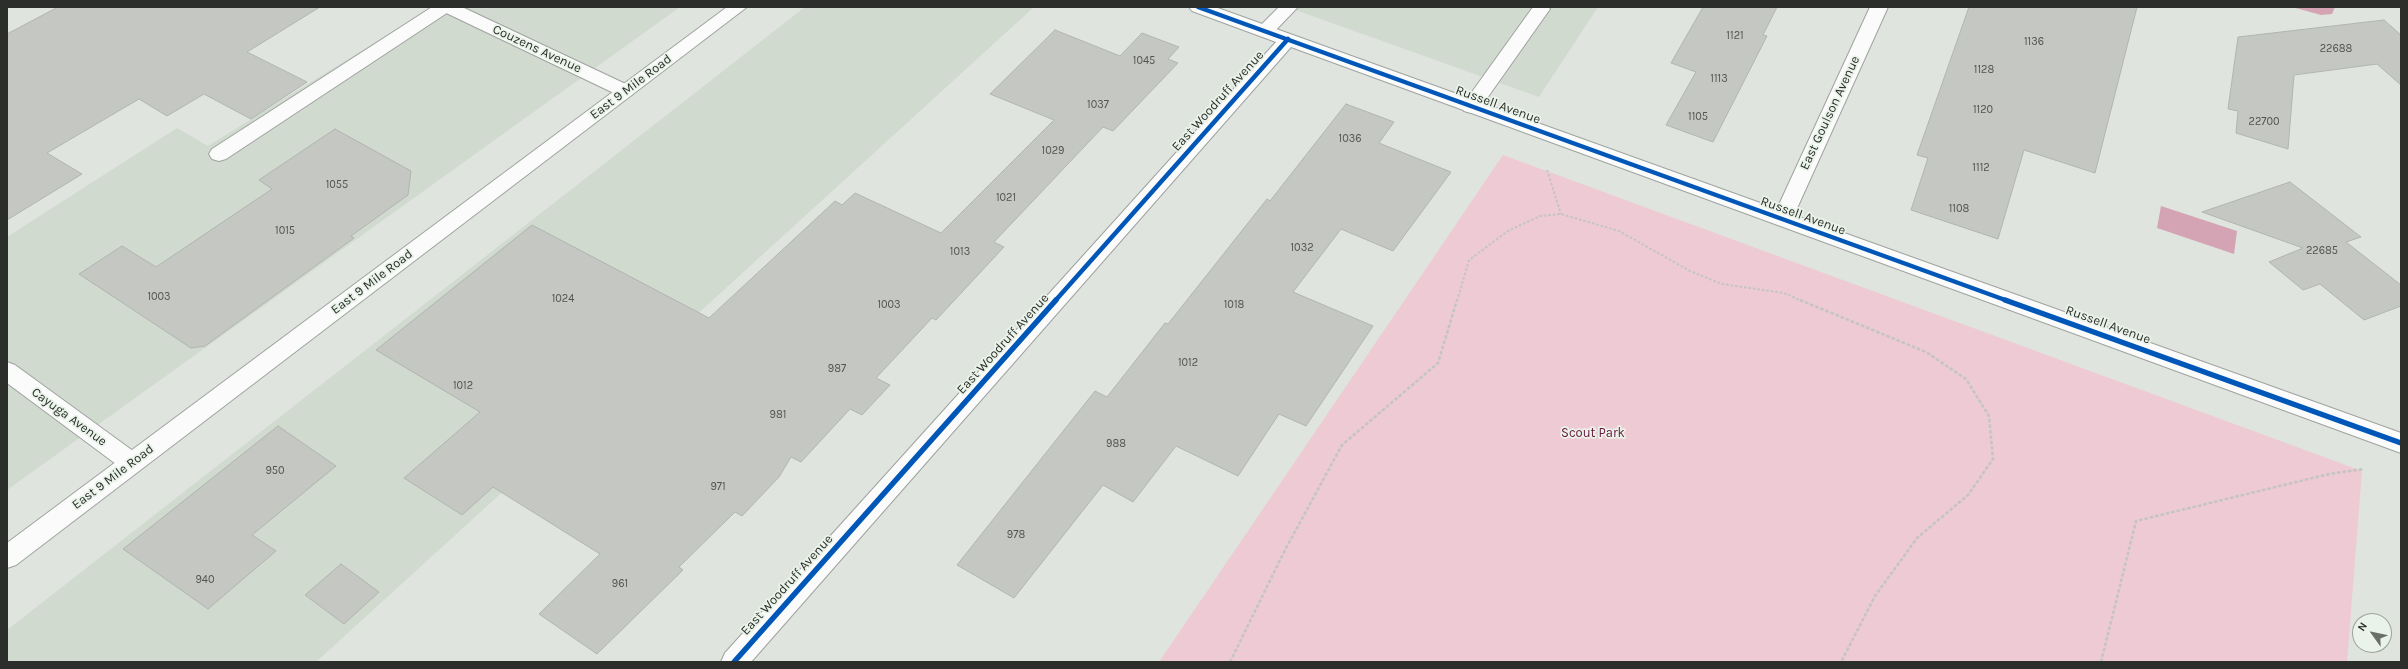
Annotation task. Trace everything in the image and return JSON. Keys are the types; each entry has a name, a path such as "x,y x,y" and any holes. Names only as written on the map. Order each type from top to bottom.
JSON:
{"street":[{"path":"219,154 444,7"},
{"name":"Couzens Avenue","path":"448,7 625,91"},
{"name":"East 9 Mile Road","path":"7,557 738,7"},
{"name":"Russell Avenue","path":"1198,7 1782,220 2401,443"},
{"path":"1265,31 1289,7"},
{"name":"East Goulson Avenue","path":"1782,220 1879,7"},
{"path":"1471,107 1541,9"},
{"name":"East Woodruff Avenue","path":"734,662 1288,40"},
{"name":"Cayuga Avenue","path":"7,371 132,463"}],"path":[{"path":"1545,162 1561,214"},
{"path":"1230,662 1285,550 1342,445 1438,363 1469,260 1508,231 1540,216 1561,214 1619,231 1690,271 1722,284 1784,293 1926,352 1966,379 1989,416 1993,459 1968,495 1917,538 1875,596 1841,662"},
{"path":"2101,662 2136,521 2329,474 2366,469"}],"shaded area":[{"path":"432,7 680,7 7,490 7,237 177,128 208,146"},
{"path":"805,7 1034,7 316,662 7,662 7,630"},
{"path":"1287,7 1598,7 1539,97"},
{"path":"2292,7 2335,7 2332,14 2321,15"},
{"path":"2161,206 2237,231 2234,254 2157,228"}],"green space":[{"name":"Scout Park","path":"1503,155 2362,471 2347,662 1159,662"}],"building":[{"path":"58,7 320,7 247,52 307,82 251,119 204,94 167,116 139,99 47,153 82,174 7,220 7,34"},
{"path":"1703,7 1777,7 1763,35 1767,36 1713,142 1666,125 1696,72 1671,63"},
{"path":"1969,7 2137,7 2095,173 2024,150 1998,239 1911,210 1928,158 1917,155"},
{"path":"2384,20 2401,35 2401,85 2377,64 2294,75 2288,149 2236,133 2238,111 2228,109 2238,37"},
{"path":"1055,30 1120,56 1142,33 1179,47 1168,59 1178,63 1113,131 1103,127 994,242 1004,247 936,320 932,318 876,378 890,385 862,415 850,409 801,462 791,457 779,477 742,516 735,512 679,567 683,570 597,654 539,614 600,554 493,487 462,515 404,478 480,412 376,350 532,225 709,318 835,201 842,205 855,193 941,233 1054,120 990,94"},
{"path":"1346,104 1394,122 1379,143 1451,172 1393,251 1341,229 1293,292 1373,326 1306,426 1279,414 1238,476 1176,446 1133,502 1103,485 1014,598 957,565 1095,391 1107,397 1165,323 1168,324 1267,199 1270,201"},
{"path":"335,129 411,171 408,195 351,236 354,238 205,346 191,348 79,274 122,246 156,267 272,189 259,180"},
{"path":"2290,182 2361,237 2346,242 2401,285 2401,306 2364,320 2320,284 2303,290 2269,262 2303,248 2202,212"},
{"path":"278,426 336,466 252,535 276,551 208,609 123,549"},
{"path":"341,564 379,592 344,624 305,595"}],"cycle path":[{"path":"1198,7 2401,443"},
{"path":"734,662 1288,39"}]}
